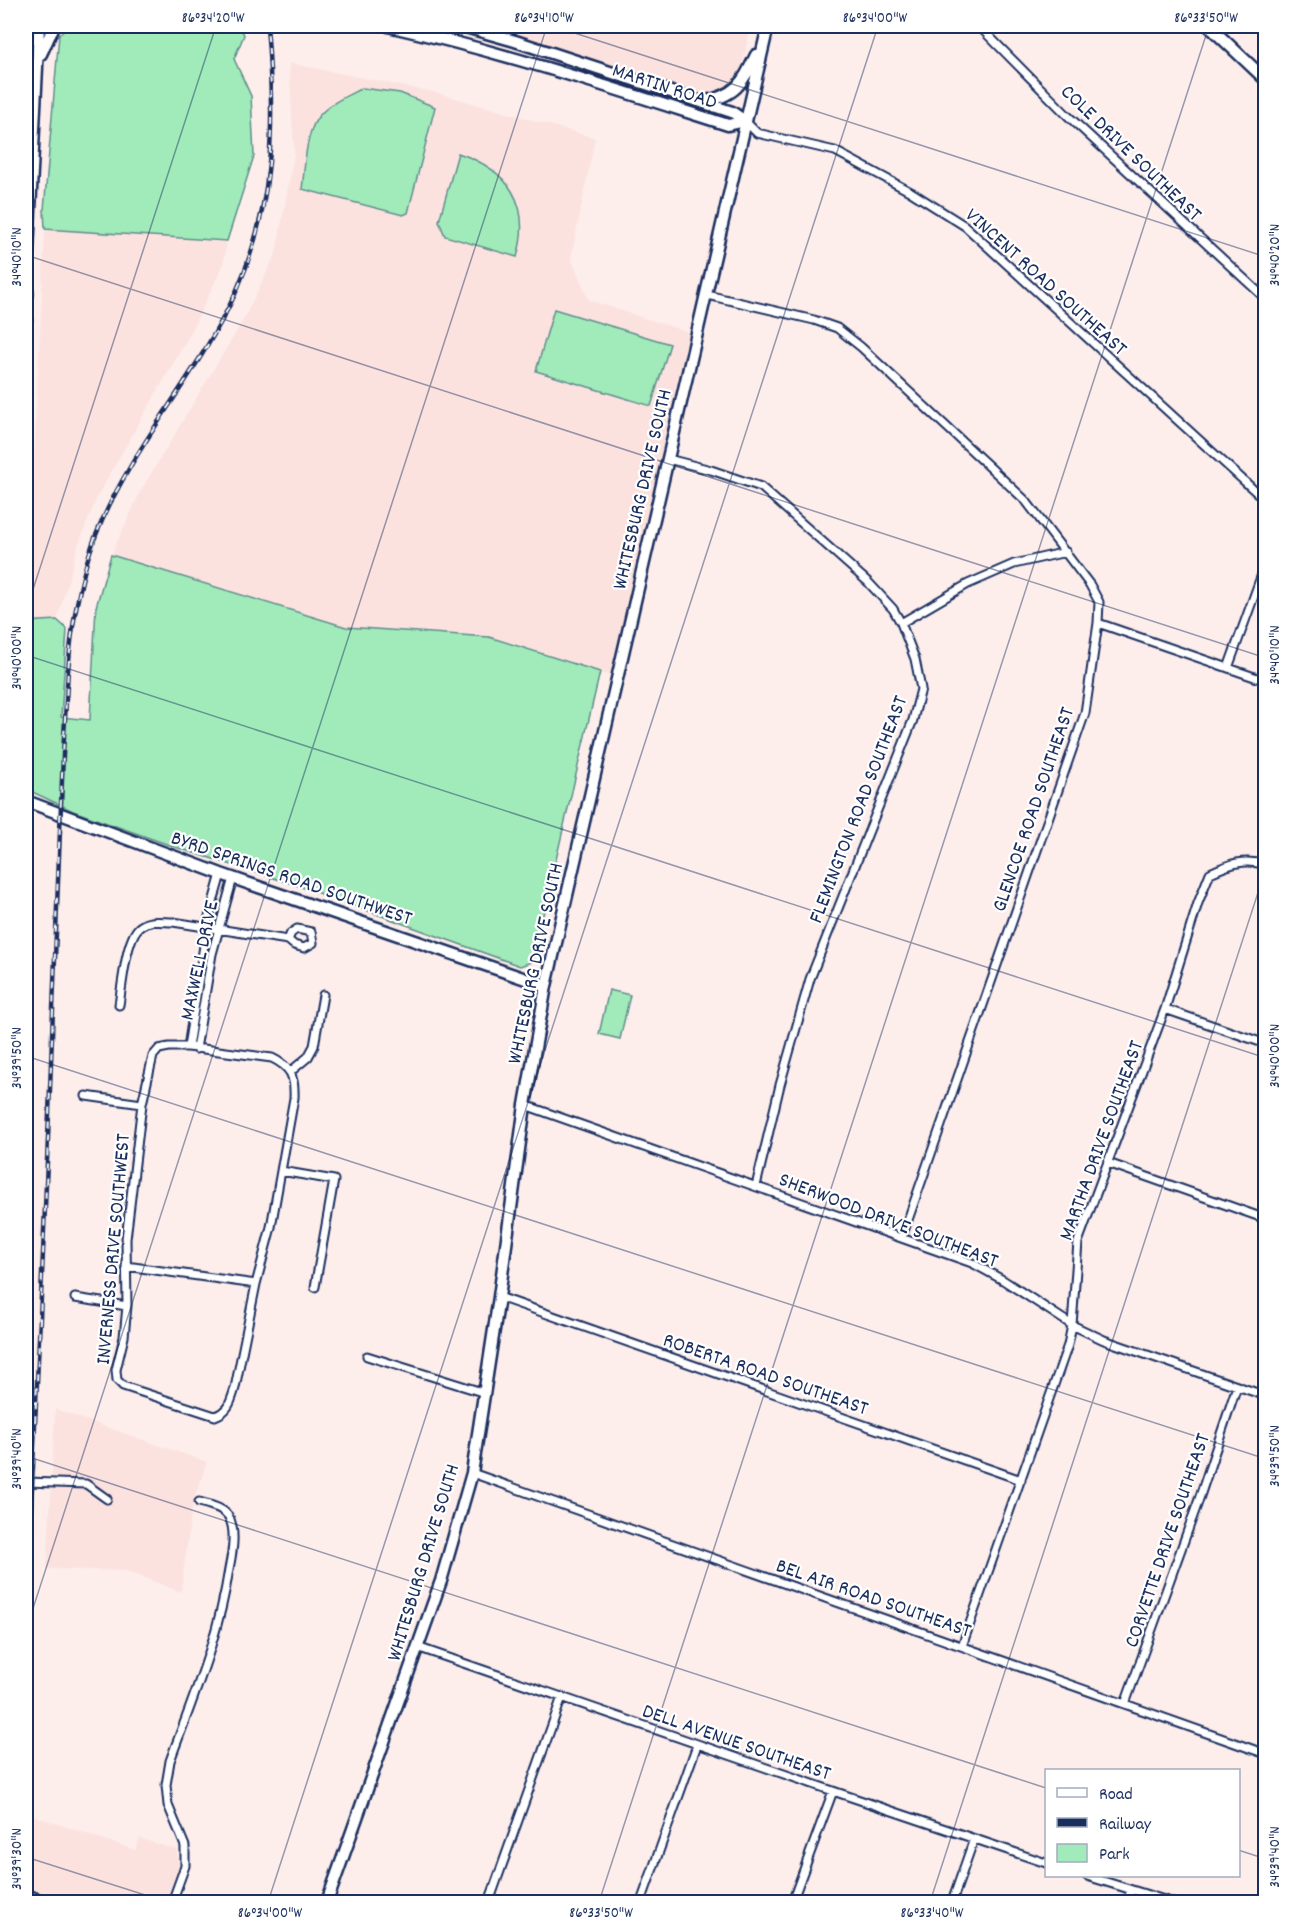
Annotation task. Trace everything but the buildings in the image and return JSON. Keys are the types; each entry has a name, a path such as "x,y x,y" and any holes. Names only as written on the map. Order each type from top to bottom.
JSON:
{"main road":[{"path":"37,62 54,26"},
{"name":"MARTIN ROAD","path":"388,26 454,40 522,59 728,125 745,121"},
{"name":"MARTIN ROAD","path":"462,26 732,112 745,121"},
{"path":"1209,26 1266,80"},
{"path":"26,320 38,29"},
{"path":"701,102 728,95 743,81 767,30"},
{"name":"WHITESBURG DRIVE SOUTH","path":"327,1902 441,1581 472,1473 525,1105 546,986 767,30"},
{"name":"BYRD SPRINGS ROAD SOUTHWEST","path":"26,801 221,874 546,986"},
{"path":"26,1895 44,1902"}],"street":[{"name":"COLE DRIVE SOUTHEAST","path":"979,26 1067,115 1266,299"},
{"name":"VINCENT ROAD SOUTHEAST","path":"745,121 757,133 835,151 911,192 965,226 1266,501"},
{"name":"GLENCOE ROAD SOUTHEAST","path":"707,295 814,320 837,328 861,347 1026,501 1090,585 1099,602 1098,623 1084,713 902,1238"},
{"name":"FLEMINGTON ROAD SOUTHEAST","path":"668,459 711,470 761,487 868,582 893,609 901,623 915,659 921,689 913,720 810,979 780,1086 756,1186"},
{"path":"901,623 968,584 1014,564 1066,552"},
{"path":"1228,668 1266,563"},
{"path":"1098,623 1266,681"},
{"name":"MARTHA DRIVE SOUTHEAST","path":"962,1646 1068,1345 1072,1325 1078,1242 1165,1009 1198,903 1210,873 1227,865 1252,861 1266,865"},
{"path":"188,1047 207,927 221,874"},
{"name":"MAXWELL DRIVE","path":"196,1049 212,954 234,878"},
{"path":"119,1005 131,937 140,926 154,921 288,940"},
{"path":"290,1072 308,1057 314,1046 322,995"},
{"path":"1165,1009 1266,1044"},
{"name":"INVERNESS DRIVE SOUTHWEST","path":"169,1047 196,1049 272,1058 283,1064 295,1083 271,1227 230,1404 223,1413 214,1416 123,1386 117,1380 116,1370 124,1337 127,1306 128,1217 142,1104 153,1056 159,1049 169,1047"},
{"path":"86,1096 142,1104"},
{"name":"SHERWOOD DRIVE SOUTHEAST","path":"525,1105 972,1263 1003,1280 1072,1325 1104,1340 1266,1396"},
{"path":"1108,1163 1266,1219"},
{"path":"281,1171 334,1180 315,1287"},
{"path":"126,1266 256,1284"},
{"name":"ROBERTA ROAD SOUTHEAST","path":"499,1297 1021,1480"},
{"path":"75,1298 127,1306"},
{"path":"367,1356 485,1393"},
{"name":"CORVETTE DRIVE SOUTHEAST","path":"1125,1704 1197,1506 1237,1386"},
{"name":"BEL AIR ROAD SOUTHEAST","path":"472,1473 1266,1754"},
{"path":"26,1482 86,1484 107,1499"},
{"path":"172,1902 185,1866 185,1846 168,1805 166,1785 170,1761 218,1626 233,1546 231,1521 227,1514 217,1507 199,1502"},
{"name":"DELL AVENUE SOUTHEAST","path":"417,1647 1045,1862"},
{"path":"489,1902 562,1697"},
{"path":"641,1902 697,1744"},
{"path":"792,1902 832,1791"},
{"path":"952,1902 974,1839"},
{"path":"1093,1877 1172,1902"},
{"path":"1127,1902 1131,1890"}],"shaded area":[{"path":"475,26 751,26 738,83 723,95 702,98"},
{"path":"289,63 438,93 595,138 571,258 589,300 691,333 610,676 489,637 346,627 111,555 140,492 243,320 276,253 294,154"},
{"path":"45,229 227,241 223,266 189,336 98,495 78,546 57,620 26,622"},
{"path":"55,1409 207,1462 192,1506 181,1592 126,1571 47,1569"},
{"path":"26,1813 135,1850 139,1838 177,1850 179,1868 167,1902 26,1902"}],"green space":[{"path":"67,26 240,26 244,35 234,59 251,96 254,156 227,241 45,229 44,210 59,35"},
{"path":"362,88 400,93 435,107 408,213 403,215 302,189 308,144 316,120 331,105"},
{"path":"458,153 491,169 503,179 512,192 518,205 521,221 521,238 517,257 445,236 439,221"},
{"path":"554,309 670,344 651,406 536,371"},
{"path":"111,555 346,627 489,637 600,672 532,962 520,966 296,885 175,847 73,811 26,789 26,622 57,620 67,629 61,717 90,720 96,607"},
{"path":"609,990 630,995 620,1039 599,1034"}],"railway":[{"path":"26,1618 63,754 72,631 86,564 110,503 145,442 203,353 236,292 249,259 265,194 269,161 271,95 267,26"}]}
